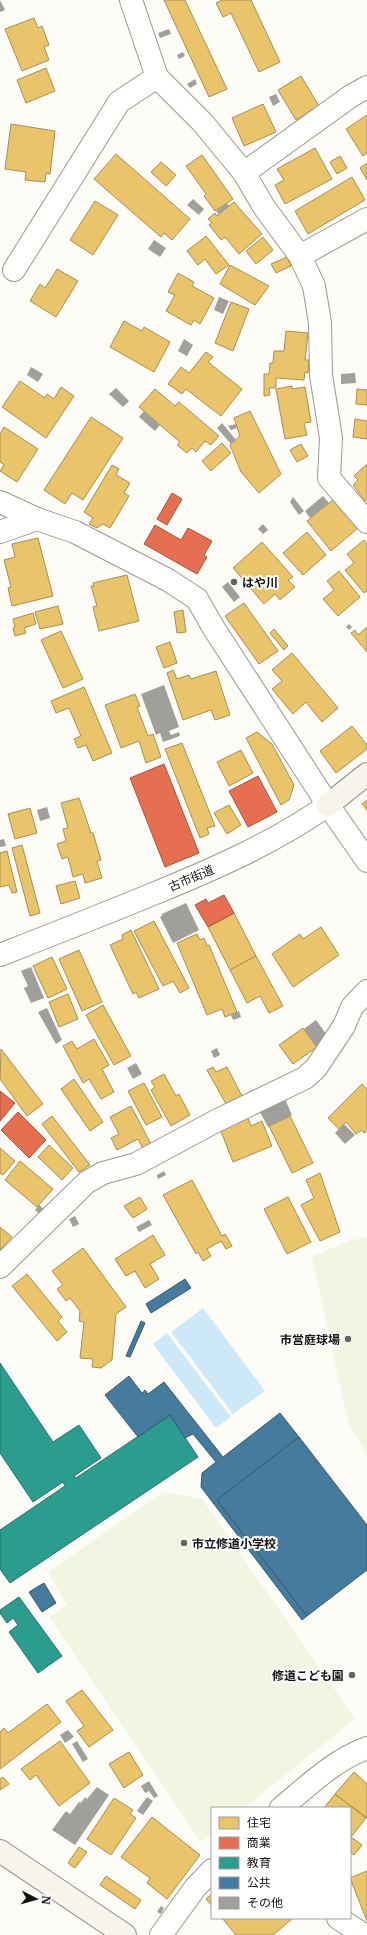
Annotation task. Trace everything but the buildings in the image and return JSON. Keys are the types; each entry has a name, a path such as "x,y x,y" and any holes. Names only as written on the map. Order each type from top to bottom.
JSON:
{"street":[{"path":"130,0 157,77 203,123 244,173 264,207 300,256 314,286 320,323 321,375 331,438 329,478 367,522"},
{"path":"14,270 119,102 157,77"},
{"path":"244,173 350,96 367,87"},
{"path":"300,256 367,219"},
{"path":"0,502 36,519 74,532 168,580 197,599 213,627 328,806 367,861"},
{"path":"0,532 36,519"},
{"name":"古市街道","path":"0,955 207,872 254,851 306,821 328,806 367,774"},
{"path":"0,1267 87,1182 104,1173 136,1164 216,1121 305,1078 316,1068 344,1026 352,1007 367,991"},
{"path":"282,1807 336,1764 352,1753 367,1748"},
{"path":"0,1851 125,1935"},
{"path":"161,1935 195,1888 211,1871"},
{"path":"340,1919 364,1935"}],"green space":[{"name":"市営庭球場","path":"367,1237 367,1456 348,1421 312,1257 348,1241"},
{"path":"163,1492 202,1499 355,1719 245,1807 211,1807 211,1834 201,1842 49,1617 67,1605 48,1572"}],"water":[{"path":"203,1308 265,1391 233,1414 171,1332"},
{"path":"167,1333 231,1417 216,1428 153,1344"}],"place":[{"name":"はや川","path":"234,582"},
{"name":"市営庭球場","path":"348,1339"},
{"name":"市立修道小学校","path":"184,1543"},
{"name":"修道こども園","path":"352,1675"}]}
